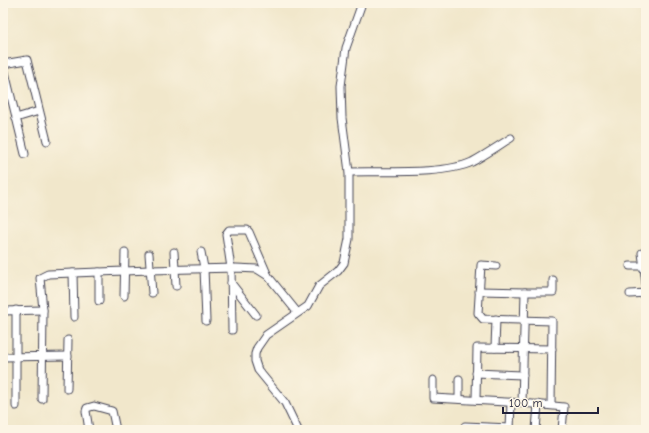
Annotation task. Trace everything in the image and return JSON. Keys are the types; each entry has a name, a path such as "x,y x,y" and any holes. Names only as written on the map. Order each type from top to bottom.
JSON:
{"street":[{"path":"298,430 285,403 258,370 255,361 257,348 266,335 297,312 308,306 319,286 338,271 344,263 349,240 349,172 342,118 341,86 346,48 362,3"},
{"path":"25,154 3,64 27,60 47,141"},
{"path":"16,118 40,111"},
{"path":"349,172 438,170 454,167 472,162 511,138"},
{"path":"232,330 231,268 226,234 229,230 246,230 268,276 297,312"},
{"path":"124,296 125,252"},
{"path":"174,252 176,286"},
{"path":"201,252 204,268 206,321"},
{"path":"642,253 646,284"},
{"path":"149,254 152,293"},
{"path":"496,266 481,265 478,313 484,319 552,322 551,405"},
{"path":"630,266 644,266"},
{"path":"42,399 43,310 40,278 54,273 204,268 257,269 268,276"},
{"path":"99,272 99,301"},
{"path":"73,273 74,317"},
{"path":"479,291 553,292 553,280"},
{"path":"231,283 256,315"},
{"path":"522,403 525,292"},
{"path":"630,294 646,293"},
{"path":"16,310 16,406"},
{"path":"3,311 43,310"},
{"path":"495,348 496,319"},
{"path":"67,390 68,340"},
{"path":"476,400 477,348 552,349"},
{"path":"3,356 68,356"},
{"path":"476,373 523,375"},
{"path":"459,379 459,399"},
{"path":"433,380 433,398 511,402 564,407 562,430"},
{"path":"464,426 510,429 511,402"},
{"path":"536,430 538,404"},
{"path":"89,430 86,411 87,408 94,406 112,411 116,430"}]}
